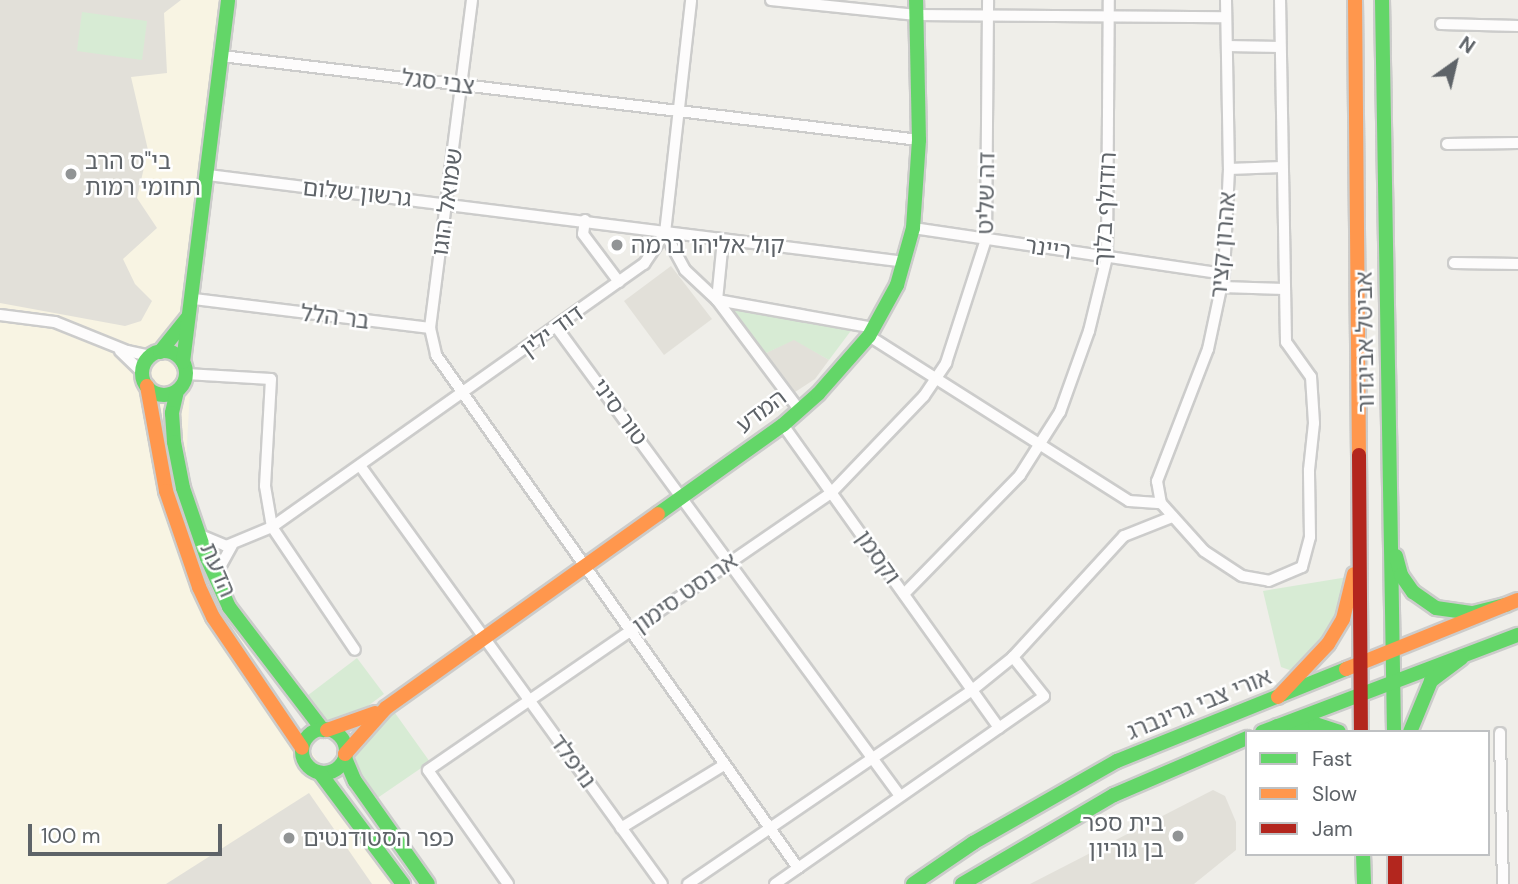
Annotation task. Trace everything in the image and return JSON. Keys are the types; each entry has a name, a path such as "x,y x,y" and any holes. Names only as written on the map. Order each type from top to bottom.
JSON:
{"main road":[{"path":"193,303 180,330 155,354 145,379 158,394 177,391 185,368 193,303 208,176 228,0"},
{"name":"אביטל אביגדור","path":"1355,0 1362,530 1361,730"},
{"name":"אביטל אביגדור","path":"1382,0 1394,730"},
{"name":"המדע","path":"345,756 386,708 783,425 800,411 872,332 905,262 913,228 919,140 916,7"},
{"path":"155,354 173,353 185,368"},
{"name":"הדעת","path":"145,379 166,491 199,587 214,617 302,748"},
{"name":"הדעת","path":"177,391 172,413 174,442 197,534 215,577 264,657 325,730"},
{"path":"1278,697 1317,659 1343,619 1362,530"},
{"path":"1390,535 1401,575 1413,592 1436,608 1473,614 1512,603"},
{"name":"אורי צבי גרינברג","path":"914,884 973,843 1117,761 1512,603"},
{"path":"1267,730 1518,635"},
{"path":"1410,730 1431,681 1461,658"},
{"name":"המדע","path":"325,730 386,708"},
{"path":"1277,726 1315,724 1333,730"},
{"path":"403,884 320,773 306,764 302,748 307,737 325,730 343,741 345,756 355,781 428,884"},
{"path":"962,884 1114,795 1245,739"},
{"path":"320,773 338,768 345,756"},
{"path":"1363,856 1364,884"},
{"path":"1395,856 1395,884"}],"street":[{"name":"שמואל הוגו","path":"472,0 430,328 436,355 461,396 798,868"},
{"name":"דוד ילין","path":"232,545 272,527 361,467 644,264 665,233 691,0"},
{"path":"771,0 882,12 916,7 988,16 1226,17"},
{"name":"דה שליט","path":"936,379 946,363 986,239 988,0"},
{"name":"רודולף בלוך","path":"904,594 1020,475 1042,444 1060,412 1089,331 1107,257 1110,0"},
{"name":"אהרון קציר","path":"1161,503 1157,481 1208,349 1224,274 1229,169 1226,0"},
{"path":"717,300 872,332 936,379 1129,501 1161,503 1204,551 1242,576 1269,581 1302,567 1311,537 1312,400 1311,377 1286,342 1280,0"},
{"path":"1441,23 1518,26"},
{"path":"1227,46 1280,47"},
{"name":"צבי סגל","path":"222,56 919,140"},
{"path":"1447,144 1518,144"},
{"path":"1229,169 1282,167"},
{"name":"גרשון שלום","path":"208,176 446,202 665,233 905,262"},
{"path":"585,220 583,234 619,282"},
{"name":"ריינר","path":"913,228 1224,274"},
{"path":"665,233 685,270 717,300 800,411"},
{"path":"717,300 723,240"},
{"path":"1454,263 1518,264"},
{"path":"1222,287 1284,289"},
{"name":"בר הלל","path":"193,303 240,305 430,328"},
{"path":"0,315 55,322 112,346 155,354"},
{"name":"טור סיני","path":"557,328 900,796"},
{"path":"112,346 145,379"},
{"path":"185,368 271,379 265,486 272,527 355,650"},
{"name":"ארנסט סימון","path":"508,884 428,770 831,492 924,396 936,379"},
{"name":"וקסמן","path":"783,425 999,727"},
{"name":"נויפלד","path":"361,467 662,884"},
{"path":"688,884 971,691 1013,657 1124,536 1172,517"},
{"path":"197,534 213,545 232,545"},
{"path":"215,577 217,565 232,545"},
{"path":"775,884 1044,696 1013,657"},
{"path":"1500,733 1503,884"},
{"path":"621,828 724,765"}],"shaded area":[{"path":"0,0 235,0 192,356 185,479 222,607 306,744 402,884 0,884"},
{"name":"בי\"ס הרב תחומי רמות","path":"0,0 181,0 164,13 167,73 131,77 148,150 137,198 157,228 123,259 135,284 152,301 141,321 125,326 0,303"},
{"path":"671,266 712,319 664,355 624,301"},
{"path":"794,339 829,360 815,379 792,394 762,355"},
{"name":"בית ספר בן גוריון","path":"1213,790 1225,796 1236,822 1236,850 1194,884 1030,884"},
{"name":"כפר הסטודנטים","path":"309,793 372,884 166,884"}],"green space":[{"path":"82,12 147,21 142,60 77,51"},
{"path":"717,300 856,324 829,360 794,340 762,355"},
{"path":"1354,576 1349,598 1301,674 1281,667 1263,591"},
{"path":"357,658 384,694 353,717 331,723 319,719 303,699"},
{"path":"395,713 430,762 376,799 354,767 354,757 364,734"}],"traffic: fast":[{"path":"183,362 228,0"},
{"path":"658,514 783,425 818,394 869,336 897,285 913,228 919,140 916,0"},
{"path":"1382,0 1394,730"},
{"path":"160,352 188,317"},
{"path":"164,351 179,358 186,373 179,388 164,395 149,388 142,373 149,358 164,351"},
{"path":"177,391 172,413 174,442 183,488 207,558 229,607 323,730"},
{"path":"1396,556 1401,575 1413,592 1436,608 1473,613 1506,605"},
{"path":"1267,730 1518,635"},
{"path":"1411,730 1431,681 1461,658"},
{"path":"913,884 973,843 1117,761 1346,669"},
{"path":"1277,726 1315,724 1333,730"},
{"path":"324,729 339,736 346,751 339,766 324,773 309,766 302,751 309,736 324,729"},
{"path":"962,884 1114,795 1245,739"},
{"path":"345,758 355,781 428,884"},
{"path":"320,773 403,884"},
{"path":"1363,856 1364,884"}],"traffic: slow":[{"path":"1355,0 1359,455"},
{"path":"147,386 166,491 199,587 213,617 302,748"},
{"path":"345,754 386,708 658,514"},
{"path":"1278,697 1328,644 1343,619 1354,574"},
{"path":"1346,669 1518,600"},
{"path":"327,730 375,713"}],"traffic: jam":[{"path":"1359,455 1361,730"},
{"path":"1395,856 1395,884"}],"place":[{"name":"בי\"ס הרב תחומי רמות","path":"71,174"},
{"name":"קול אליהו ברמה","path":"617,245"},
{"name":"בית ספר בן גוריון","path":"1178,836"},
{"name":"כפר הסטודנטים","path":"289,838"}]}
